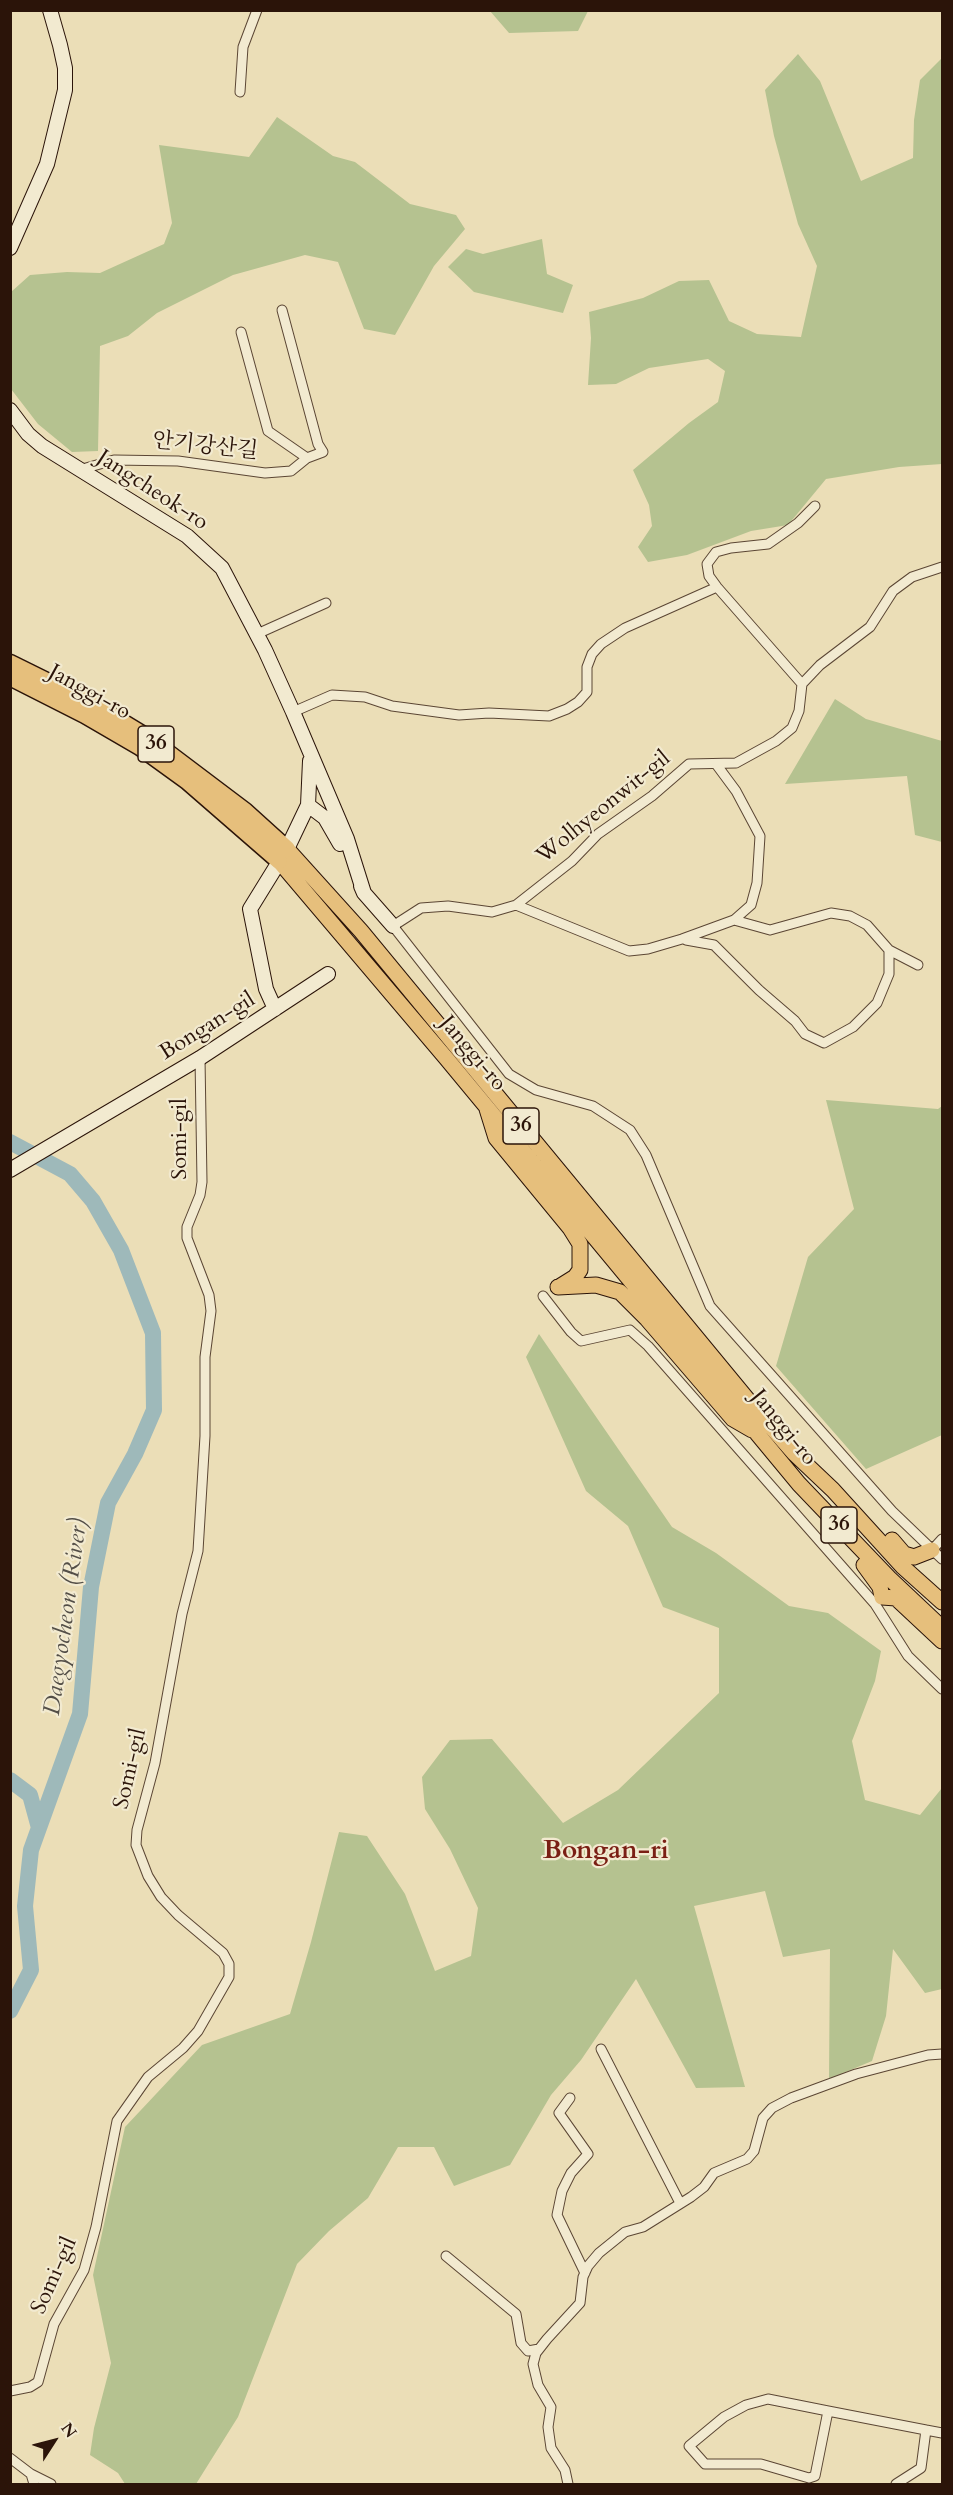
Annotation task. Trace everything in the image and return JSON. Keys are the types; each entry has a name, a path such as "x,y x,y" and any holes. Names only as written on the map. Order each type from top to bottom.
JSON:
{"highway":[{"name":"Janggi-ro","path":"10,663 91,703 147,737 245,811 283,855"},
{"name":"Janggi-ro","path":"10,677 85,715 140,747 283,855"}],"main road":[{"path":"10,248 46,164 64,90 64,68 60,45 50,10"},
{"name":"Jangcheok-ro","path":"10,410 28,434 42,446 164,521 209,554 231,582 293,712 347,839 364,893"},
{"path":"275,1009 266,989 250,909 283,855 308,805 310,756"},
{"path":"308,805 322,815 332,828 364,893 393,927"},
{"name":"Janggi-ro","path":"283,855 486,1106 799,1484 889,1578 942,1628"},
{"name":"Janggi-ro","path":"283,855 361,932 752,1406 903,1567 942,1602"},
{"name":"Bongan-gil","path":"10,1170 200,1058 328,974"},
{"path":"486,1106 496,1138 570,1228 580,1244 580,1270 575,1277 558,1287 596,1286 620,1292 647,1319 732,1419 759,1434"},
{"path":"799,1484 810,1508 872,1574 880,1587 878,1600 896,1598 942,1641"},
{"path":"833,1490 847,1491 904,1554 914,1557 939,1549"},
{"path":"939,1549 924,1564 924,1572 942,1589"}],"street":[{"path":"240,92 243,47 257,10"},
{"name":"안기강산길","path":"79,470 114,460 178,461 265,473 291,471 307,458 323,452 318,444 282,310"},
{"path":"241,332 268,431 307,458"},
{"path":"815,506 798,523 768,544 716,552 707,564 710,576 717,587 802,684 820,665 870,627 893,591 912,577 942,567"},
{"path":"293,712 332,694 365,697 392,706 459,715 489,713 549,716 567,710 588,692 587,668 592,654 601,644 626,628 717,587"},
{"path":"257,634 326,603"},
{"name":"Wolhyeonwit-gil","path":"393,927 421,909 448,906 492,912 516,905 572,861 598,834 652,796 689,764 736,763 776,741 792,728 799,711 802,684"},
{"path":"516,905 629,951 648,949 682,939 734,920 751,905 757,883 760,836 736,791 716,764"},
{"path":"734,920 770,930 831,913 850,916 867,925 889,950 918,965"},
{"path":"393,927 509,1074 536,1090 593,1106 630,1130 646,1155 710,1306 892,1511 939,1549"},
{"path":"682,939 714,945 759,990 795,1021 805,1034 824,1043 852,1027 877,1004 889,974 889,950"},
{"name":"Somi-gil","path":"10,2391 30,2387 38,2382 54,2324 84,2270 103,2197 117,2121 148,2077 183,2048 198,2031 229,1977 229,1964 223,1953 177,1915 161,1897 148,1876 136,1845 137,1830 155,1763 180,1625 198,1551 205,1436 205,1357 211,1311 209,1295 187,1238 187,1227 200,1195 202,1182 200,1058"},
{"path":"543,1296 580,1341 630,1330 648,1346 878,1600 908,1656 942,1689"},
{"path":"601,2049 680,2203"},
{"path":"568,2484 565,2470 551,2448 548,2438 551,2407 535,2375 533,2364 539,2349 580,2303 585,2273 599,2253 614,2239 626,2232 643,2227 704,2187 714,2172 747,2159 754,2151 763,2118 772,2108 791,2098 856,2074 928,2055 942,2054"},
{"path":"570,2098 559,2113 588,2154 571,2173 562,2191 557,2215 585,2273"},
{"path":"446,2256 516,2314 521,2343 528,2351 539,2349"},
{"path":"828,2411 813,2480 761,2464 705,2464 689,2446 724,2417 746,2405 768,2399 942,2433"},
{"path":"896,2484 921,2468 926,2430"},
{"path":"10,2458 31,2474 51,2484"},
{"path":"31,2474 34,2484"}],"green space":[{"path":"490,11 588,11 578,31 509,33"},
{"path":"798,54 820,81 861,181 913,158 914,120 920,80 942,58 942,464 899,467 826,479 788,525 751,531 687,555 648,562 638,547 652,526 649,505 633,470 718,402 725,371 708,359 649,368 616,384 588,385 591,338 589,312 643,298 679,281 709,280 729,321 757,334 801,337 817,266 798,224 774,136 765,90"},
{"path":"277,117 333,156 355,162 410,204 456,215 465,229 434,266 395,335 364,329 338,262 305,255 233,275 157,313 128,336 100,346 98,451 72,452 38,424 11,389 11,292 30,275 67,272 100,273 164,244 172,223 159,145 249,157"},
{"path":"542,239 547,274 573,285 563,313 474,292 448,267 466,249 483,254"},
{"path":"835,699 866,719 942,741 942,842 915,835 907,776 785,784"},
{"path":"826,1100 938,1109 942,1106 942,1435 866,1469 776,1366 808,1257 854,1209"},
{"path":"539,1334 672,1527 716,1553 789,1606 828,1613 881,1651 875,1681 852,1741 865,1800 920,1815 942,1788 942,1989 925,1993 893,1949 886,2016 872,2061 829,2079 830,1949 783,1957 765,1891 694,1906 745,2087 696,2088 636,1979 581,2060 551,2095 510,2165 454,2186 434,2147 398,2147 368,2198 329,2231 297,2264 238,2417 196,2484 125,2484 118,2473 90,2455 94,2428 111,2363 93,2275 125,2127 202,2045 290,2014 339,1832 367,1836 405,1894 435,1971 471,1956 478,1908 450,1849 425,1809 422,1777 450,1740 492,1739 563,1823 618,1790 719,1693 719,1628 663,1607 628,1526 586,1491 526,1357"}],"waterway":[{"name":"Daegyocheon (River)","path":"10,1142 70,1174 93,1201 121,1250 153,1333 154,1410 135,1454 108,1503 91,1587 80,1714 31,1850 25,1906 31,1970 10,2011"},
{"path":"10,1780 30,1795 39,1828"}],"district":[{"name":"Bongan-ri","path":"606,1852"}]}
